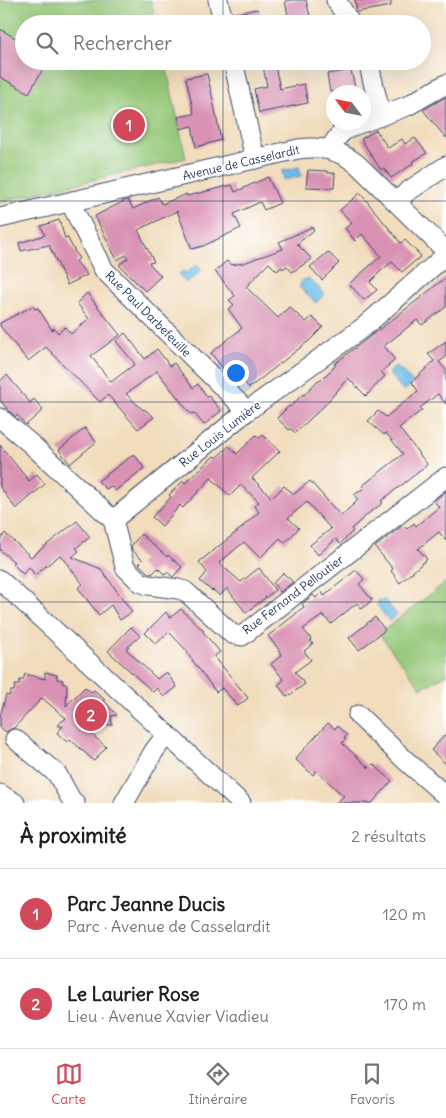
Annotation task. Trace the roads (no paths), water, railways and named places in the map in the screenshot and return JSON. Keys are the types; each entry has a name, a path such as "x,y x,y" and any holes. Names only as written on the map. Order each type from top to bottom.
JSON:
{"street":[{"path":"218,0 222,15"},
{"path":"336,0 345,15"},
{"path":"235,70 255,159"},
{"path":"368,70 368,85"},
{"path":"371,119 407,106 446,84"},
{"path":"330,149 343,130"},
{"name":"Avenue de Casselardit","path":"0,218 313,147 330,149 357,164 446,253"},
{"path":"396,202 407,192 446,166"},
{"name":"Rue Paul Darbefeuille","path":"72,201 74,210 104,270 247,411"},
{"name":"Rue Louis Lumière","path":"113,520 247,411 365,326 446,253"},
{"path":"0,418 113,520"},
{"name":"Rue Fernand Pelloutier","path":"113,520 125,567 140,582 185,591 232,634 242,636 446,477"},
{"path":"0,580 241,803"},
{"path":"358,715 446,796"},
{"path":"124,803 154,751 167,734"},
{"path":"15,738 57,774 64,795 75,803"},
{"path":"0,794 15,803"}],"water":[{"path":"299,167 301,176 284,180 282,171"},
{"path":"197,265 202,271 186,283 179,274 183,271 186,273"},
{"path":"308,278 325,294 316,303 299,287 302,280"},
{"path":"396,365 413,383 404,391 388,373"},
{"path":"384,599 397,615 389,621 377,605 378,600 382,601"}],"place":[{"name":"Parc Jeanne Ducis","path":"129,125"},
{"name":"Le Laurier Rose","path":"91,715"}]}
